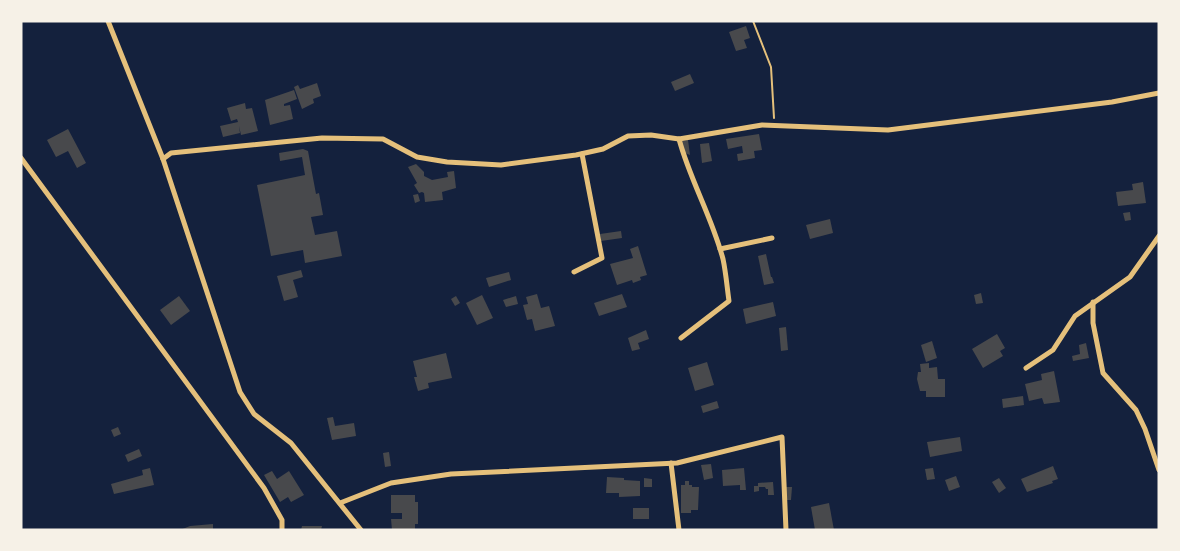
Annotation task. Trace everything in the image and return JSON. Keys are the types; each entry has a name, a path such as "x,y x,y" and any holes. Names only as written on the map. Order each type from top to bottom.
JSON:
{"street":[{"path":"109,22 163,159 240,392 254,414 291,443 362,530"},
{"path":"163,159 171,153 322,138 383,139 417,157 446,162 501,165 582,154 603,149 628,136 651,135 679,139 762,125 888,130 1112,102 1159,93"},
{"path":"679,139 684,158 708,214 720,249 729,301 681,338"},
{"path":"574,272 602,258 582,154"},
{"path":"21,158 264,488 282,520 282,530"},
{"path":"1026,368 1053,350 1075,316 1130,276 1159,236"},
{"path":"720,249 772,238"},
{"path":"1093,302 1093,322 1103,373 1136,410 1145,429 1159,470"},
{"path":"340,502 392,483 451,474 671,463 782,437 786,530"},
{"path":"671,463 679,530"}],"path":[{"path":"753,21 771,67 774,126"}],"building":[{"path":"746,26 750,38 744,40 747,48 736,51 729,32"},
{"path":"690,74 694,83 675,91 671,82"},
{"path":"317,83 321,96 313,99 314,103 302,109 294,87 298,85 300,89"},
{"path":"294,90 297,99 284,104 284,106 290,105 293,119 270,125 265,100"},
{"path":"245,103 246,109 252,108 258,131 241,135 239,126 240,133 223,137 220,126 238,122 237,119 231,121 227,108"},
{"path":"68,129 86,163 77,168 68,151 56,157 47,140"},
{"path":"759,134 762,150 754,151 755,158 738,161 737,154 743,153 742,146 728,149 726,139"},
{"path":"688,140 690,155 685,153 681,141"},
{"path":"709,143 712,161 702,163 700,144"},
{"path":"303,149 308,151 316,194 319,193 323,215 311,217 315,235 337,231 342,256 305,263 303,250 271,256 257,185 305,175 302,157 280,161 279,153"},
{"path":"416,164 424,172 424,176 432,180 448,177 447,172 454,171 456,188 442,192 443,200 425,202 424,193 419,193 414,185 417,183 408,167"},
{"path":"1143,182 1146,203 1118,206 1116,192 1133,190 1132,184"},
{"path":"418,194 420,201 415,203 413,195"},
{"path":"1130,212 1131,220 1125,221 1123,213"},
{"path":"830,219 833,233 810,239 806,225"},
{"path":"621,231 622,238 601,241 600,234"},
{"path":"638,246 647,275 640,277 641,280 633,283 632,280 617,285 610,264 633,258 630,249"},
{"path":"766,254 774,283 764,285 758,256"},
{"path":"301,270 303,277 293,280 298,297 284,301 277,276"},
{"path":"509,272 511,280 489,287 486,278"},
{"path":"981,293 983,303 976,304 974,295"},
{"path":"537,294 541,308 549,306 555,326 535,331 532,319 527,320 523,305 528,304 526,297"},
{"path":"622,294 627,307 599,316 594,303"},
{"path":"482,295 493,318 477,325 466,303"},
{"path":"179,296 190,311 171,325 160,310"},
{"path":"456,296 460,303 455,306 451,299"},
{"path":"516,296 518,304 506,307 503,300"},
{"path":"773,302 776,316 746,324 743,309"},
{"path":"786,327 788,350 781,351 779,328"},
{"path":"646,330 649,339 638,343 640,349 632,351 628,338"},
{"path":"997,334 1005,348 1000,351 1003,356 983,368 972,349"},
{"path":"932,341 937,358 926,362 921,345"},
{"path":"1086,343 1089,358 1073,361 1072,356 1080,354 1079,345"},
{"path":"446,353 452,378 428,383 429,388 418,391 414,377 417,377 413,361"},
{"path":"707,362 714,385 695,391 688,368"},
{"path":"929,363 929,368 937,367 938,379 945,379 945,397 926,397 926,391 920,391 917,379 918,372 921,372 920,364"},
{"path":"1054,371 1060,402 1044,404 1042,398 1029,401 1025,384 1042,380 1041,374"},
{"path":"1023,396 1024,405 1003,408 1002,399"},
{"path":"717,401 719,408 703,413 701,406"},
{"path":"333,417 335,426 354,423 356,436 332,440 327,418"},
{"path":"118,427 121,434 114,437 111,430"},
{"path":"960,437 962,451 930,457 927,442"},
{"path":"139,449 142,456 128,462 125,455"},
{"path":"389,452 391,466 385,467 383,453"},
{"path":"711,464 713,478 704,480 701,465"},
{"path":"1053,466 1058,479 1052,481 1053,483 1027,492 1021,479"},
{"path":"150,468 154,485 114,494 111,484 143,475 142,470"},
{"path":"744,468 746,490 740,490 740,485 723,486 722,470"},
{"path":"933,468 935,479 927,480 925,469"},
{"path":"272,471 277,479 289,471 304,495 291,502 288,497 280,502 264,475"},
{"path":"956,476 960,487 949,491 945,480"},
{"path":"607,477 640,481 640,496 619,497 619,493 606,493"},
{"path":"644,478 652,479 652,487 644,487"},
{"path":"999,478 1006,488 999,493 992,482"},
{"path":"685,481 689,481 689,485 692,485 692,487 699,487 698,510 691,510 691,513 681,513 681,485 685,485"},
{"path":"773,482 774,495 768,495 768,489 765,487 759,487 759,491 754,492 754,486 758,486 758,483"},
{"path":"785,487 792,487 791,500 785,500"},
{"path":"391,495 415,495 415,502 418,502 418,524 415,524 415,530 392,530 391,519 402,519 402,513 391,513"},
{"path":"829,503 834,530 815,530 811,507"},
{"path":"633,508 649,508 649,519 633,519"},
{"path":"213,524 213,530 180,530 190,526"},
{"path":"302,526 322,526 321,530 301,530"}]}
